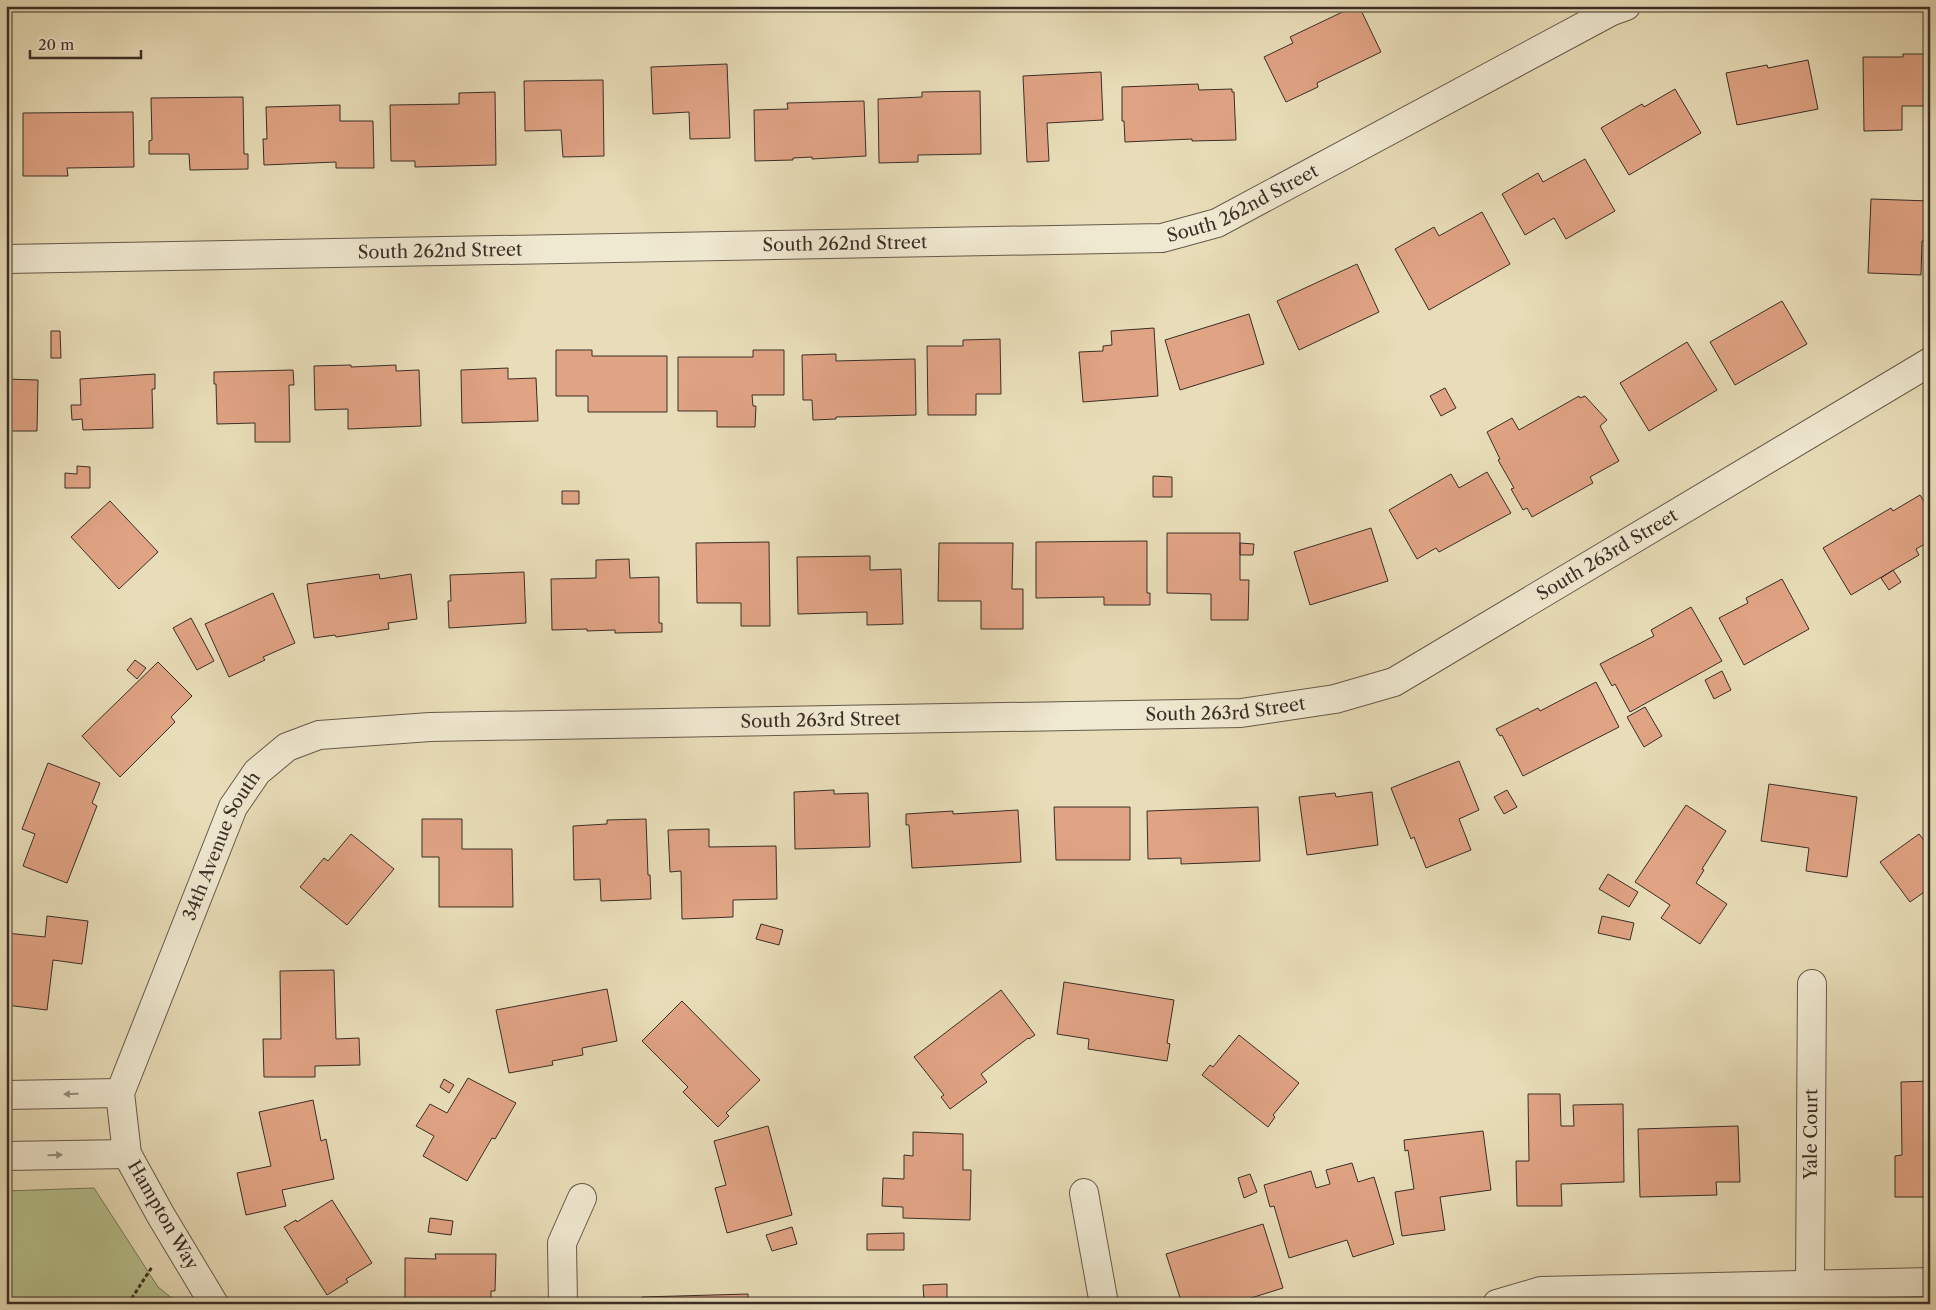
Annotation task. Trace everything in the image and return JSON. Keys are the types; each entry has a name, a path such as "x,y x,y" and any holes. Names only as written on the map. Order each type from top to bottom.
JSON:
{"street":[{"name":"South 262nd Street","path":"6,259 1162,238 1217,223 1612,11 1626,6"},
{"name":"South 263rd Street","path":"430,727 1241,713 1335,699 1394,682 1930,362"},
{"name":"34th Avenue South","path":"120,1093 233,807 256,772 287,747 319,735 430,727"},
{"name":"Yale Court","path":"1810,1285 1812,984"},
{"path":"6,1095 120,1093"},
{"name":"Hampton Way","path":"120,1093 127,1154 214,1304"},
{"path":"6,1156 127,1154"},
{"path":"1084,1193 1104,1304"},
{"path":"563,1304 562,1243 582,1198"},
{"path":"1497,1304 1541,1291 1810,1285 1891,1294 1930,1282"}],"path":[{"path":"128,1304 173,1235"}],"green space":[{"path":"94,1188 158,1287 179,1304 6,1304 6,1191"}],"building":[{"path":"1355,6 1359,6 1381,52 1317,83 1318,87 1286,102 1264,57 1293,43 1290,37"},
{"path":"1903,54 1930,54 1930,106 1902,106 1902,130 1864,131 1863,57 1903,57"},
{"path":"1808,60 1818,109 1737,125 1726,73 1767,65 1768,68"},
{"path":"727,64 730,138 690,139 689,112 653,114 651,67"},
{"path":"1101,72 1103,120 1047,123 1049,161 1027,162 1023,76"},
{"path":"603,80 604,156 563,157 561,130 525,131 524,81"},
{"path":"1198,84 1199,90 1232,89 1232,92 1234,92 1236,140 1192,141 1192,139 1125,142 1124,121 1122,121 1122,87"},
{"path":"1675,89 1701,133 1629,175 1601,128 1642,104 1644,107"},
{"path":"980,91 981,154 918,155 918,162 879,163 878,99 922,97 922,92"},
{"path":"495,92 496,165 415,167 415,161 391,161 390,105 459,104 459,93"},
{"path":"243,97 244,154 248,154 248,169 190,170 189,154 149,154 149,141 152,140 151,98"},
{"path":"864,101 866,156 755,161 754,110 788,109 787,103"},
{"path":"340,105 340,121 373,121 374,168 336,168 336,162 264,165 263,139 267,139 266,107"},
{"path":"133,112 134,167 67,168 68,176 23,176 23,113"},
{"path":"1585,159 1615,211 1566,239 1554,218 1525,235 1502,194 1538,173 1543,182"},
{"path":"1871,199 1930,201 1928,241 1922,241 1921,275 1868,273"},
{"path":"1482,212 1510,264 1429,310 1395,249 1434,227 1439,236"},
{"path":"1357,264 1379,312 1299,350 1277,301"},
{"path":"1782,301 1807,344 1735,385 1710,342"},
{"path":"1249,314 1264,364 1180,390 1165,340"},
{"path":"1154,328 1158,396 1083,402 1079,352 1103,351 1103,346 1112,345 1111,331"},
{"path":"51,331 60,331 61,358 51,358"},
{"path":"1000,339 1001,394 976,394 976,415 928,415 927,346 963,346 963,340"},
{"path":"1687,342 1717,390 1649,431 1620,383"},
{"path":"556,350 592,350 592,356 667,356 667,412 588,412 588,396 556,396"},
{"path":"753,350 784,350 784,395 752,395 753,406 756,406 755,427 717,427 717,411 678,411 678,357 753,357"},
{"path":"836,354 836,361 915,359 916,415 836,417 836,419 813,420 812,400 803,400 802,355"},
{"path":"351,365 351,367 396,365 396,371 419,370 421,426 348,429 348,409 315,410 314,366"},
{"path":"508,368 508,379 536,378 538,421 462,423 461,370"},
{"path":"293,370 294,385 289,385 290,442 255,442 255,423 217,424 214,372"},
{"path":"155,374 155,389 152,389 153,428 83,430 82,419 72,420 71,405 81,405 80,379"},
{"path":"6,379 38,380 37,431 6,431"},
{"path":"1445,388 1456,408 1441,416 1430,396"},
{"path":"1579,396 1580,398 1585,396 1607,420 1600,426 1619,461 1590,477 1593,483 1532,517 1527,508 1523,510 1511,489 1514,488 1498,460 1500,459 1487,432 1512,418 1519,430"},
{"path":"77,466 90,467 90,488 65,488 65,473 77,474"},
{"path":"1487,472 1511,513 1439,552 1436,548 1417,559 1389,510 1451,474 1459,488"},
{"path":"1153,476 1172,477 1172,497 1153,497"},
{"path":"562,491 579,491 579,504 562,504"},
{"path":"1920,495 1930,511 1930,541 1916,549 1919,555 1851,595 1823,548 1891,508 1893,511"},
{"path":"110,501 158,552 119,589 71,537"},
{"path":"1371,528 1388,581 1310,605 1294,552"},
{"path":"1167,533 1240,533 1240,580 1249,580 1248,620 1211,620 1211,594 1167,593"},
{"path":"1147,541 1147,593 1150,593 1150,605 1104,605 1104,597 1036,598 1036,542"},
{"path":"769,542 770,626 741,626 741,603 697,603 696,543"},
{"path":"939,543 1013,543 1012,589 1023,589 1023,629 981,629 981,601 938,601"},
{"path":"1240,543 1254,544 1253,555 1240,555"},
{"path":"870,556 870,570 901,569 903,624 867,625 867,612 798,614 797,557"},
{"path":"629,559 630,578 659,577 659,623 662,623 662,632 615,633 615,630 552,630 551,579 596,578 596,560"},
{"path":"1893,570 1901,582 1889,590 1881,578"},
{"path":"524,572 526,623 449,628 448,601 451,601 450,575"},
{"path":"379,574 380,579 411,574 417,619 388,623 389,629 336,637 335,635 314,638 307,584"},
{"path":"1782,579 1809,629 1744,665 1719,618 1748,603 1746,598"},
{"path":"273,593 295,643 263,657 265,660 229,677 205,624"},
{"path":"1691,607 1722,661 1630,712 1615,684 1612,686 1600,664 1654,636 1651,630"},
{"path":"191,618 214,661 197,670 173,628"},
{"path":"135,660 146,668 137,679 127,670"},
{"path":"158,662 192,696 171,717 175,722 120,777 82,736"},
{"path":"1722,671 1731,690 1714,699 1705,680"},
{"path":"1596,682 1619,727 1523,776 1502,735 1500,736 1496,729 1538,708 1540,711"},
{"path":"1645,707 1662,736 1644,747 1627,717"},
{"path":"1459,761 1479,810 1459,819 1471,850 1426,868 1414,837 1411,839 1391,788"},
{"path":"48,763 100,783 92,803 97,806 67,883 23,866 35,834 22,829"},
{"path":"1769,784 1857,797 1847,877 1806,871 1809,848 1761,841"},
{"path":"834,790 834,794 868,793 870,847 795,849 794,792"},
{"path":"1507,790 1517,807 1504,814 1494,797"},
{"path":"1372,792 1378,845 1307,855 1299,797 1335,793 1336,797"},
{"path":"1686,805 1726,831 1702,869 1704,870 1696,883 1727,904 1700,944 1661,918 1670,905 1635,882"},
{"path":"1054,807 1130,807 1130,860 1056,860"},
{"path":"1258,807 1260,861 1181,864 1181,858 1148,859 1147,811"},
{"path":"1018,810 1021,862 912,868 909,825 906,825 906,814 953,811 953,814"},
{"path":"422,819 462,819 462,849 512,849 513,907 439,907 439,857 422,857"},
{"path":"646,819 651,899 601,901 600,879 574,880 573,826 607,824 607,820"},
{"path":"709,829 709,847 776,846 777,899 733,900 733,917 682,919 681,871 670,872 668,830"},
{"path":"351,834 394,869 347,925 300,887 324,858 328,861"},
{"path":"1919,834 1930,848 1930,888 1910,902 1880,862"},
{"path":"1608,874 1638,892 1629,907 1599,889"},
{"path":"47,916 88,921 82,964 53,960 47,1010 6,1005 6,933 45,937"},
{"path":"1602,916 1634,923 1630,940 1598,933"},
{"path":"761,924 783,930 779,945 756,939"},
{"path":"334,970 336,1039 359,1038 360,1065 315,1066 315,1077 264,1077 263,1039 281,1039 280,971"},
{"path":"1064,982 1174,1000 1167,1043 1170,1044 1167,1061 1088,1049 1089,1039 1057,1034"},
{"path":"607,989 617,1041 582,1048 583,1055 552,1061 553,1065 509,1073 496,1010"},
{"path":"1001,990 1035,1035 1028,1038 981,1074 987,1082 950,1109 941,1097 944,1095 914,1057"},
{"path":"682,1001 760,1080 726,1113 729,1116 718,1127 683,1092 688,1087 642,1041"},
{"path":"1239,1035 1299,1083 1273,1115 1275,1117 1268,1127 1202,1075 1210,1065 1213,1067"},
{"path":"468,1078 516,1103 495,1139 492,1138 467,1181 423,1156 434,1136 416,1126 430,1104 447,1113"},
{"path":"444,1079 454,1085 449,1093 440,1087"},
{"path":"1930,1081 1930,1197 1895,1197 1895,1156 1902,1155 1901,1082"},
{"path":"1528,1094 1560,1094 1561,1126 1574,1126 1573,1105 1623,1104 1624,1182 1561,1184 1562,1206 1517,1206 1516,1161 1529,1161"},
{"path":"313,1100 321,1141 326,1139 334,1179 282,1190 286,1206 246,1215 237,1173 271,1166 259,1112"},
{"path":"768,1126 792,1215 727,1233 715,1188 726,1185 714,1141"},
{"path":"1738,1126 1740,1182 1716,1182 1717,1195 1640,1197 1638,1129"},
{"path":"1483,1131 1491,1190 1440,1197 1445,1230 1402,1236 1395,1192 1414,1189 1408,1150 1405,1151 1404,1140"},
{"path":"913,1132 963,1134 963,1170 971,1170 970,1220 903,1218 903,1207 882,1206 883,1178 904,1179 904,1155 913,1156"},
{"path":"1352,1163 1358,1182 1374,1177 1394,1244 1353,1257 1347,1240 1289,1258 1274,1206 1270,1207 1264,1185 1311,1171 1316,1188 1330,1184 1326,1170"},
{"path":"1250,1174 1257,1192 1244,1198 1238,1178"},
{"path":"332,1200 372,1263 346,1279 348,1282 327,1295 284,1227 296,1220 297,1222"},
{"path":"430,1218 453,1221 451,1235 428,1232"},
{"path":"1263,1224 1283,1288 1232,1304 1207,1304 1205,1298 1182,1304 1166,1254"},
{"path":"792,1227 797,1244 772,1251 766,1235"},
{"path":"904,1233 904,1250 867,1250 867,1234"},
{"path":"435,1254 496,1254 495,1291 491,1291 491,1304 437,1304 437,1299 405,1299 405,1258 436,1259"},
{"path":"947,1284 947,1300 958,1300 958,1302 1031,1301 1031,1304 915,1304 915,1301 924,1301 923,1285"},
{"path":"748,1294 748,1304 642,1304 642,1297"}]}
